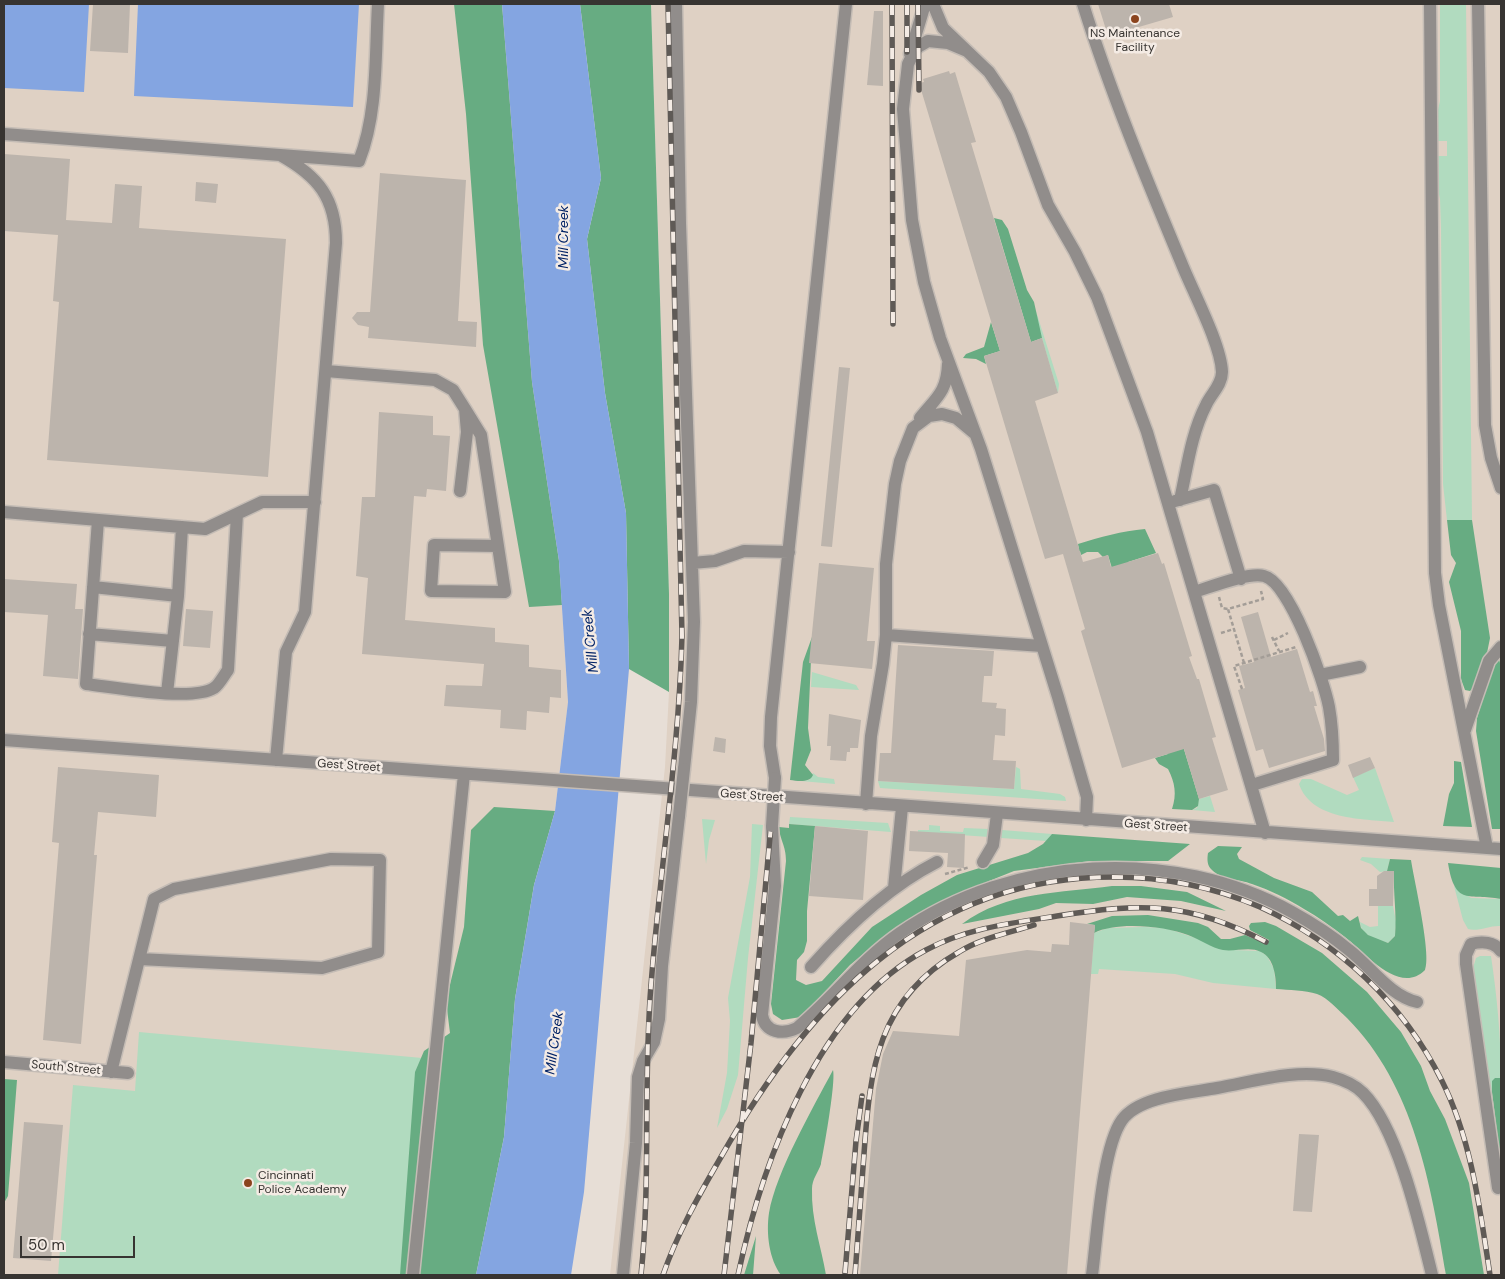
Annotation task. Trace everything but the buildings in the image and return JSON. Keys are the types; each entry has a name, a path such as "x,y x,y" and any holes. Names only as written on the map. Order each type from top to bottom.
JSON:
{"street":[{"path":"4,134 358,161 366,142 370,121 378,4"},
{"path":"624,1275 636,1143 638,1077 643,1061 654,1042 659,1019 662,966 684,769 694,646 680,224 676,4"},
{"path":"846,4 770,728 775,778 772,826 775,886 762,1015 766,1024 777,1032 788,1032 797,1028 866,959 915,924 971,896 1015,881 1081,869 1131,869 1173,873 1212,880 1255,894 1291,911 1329,934 1402,996 1417,1002"},
{"path":"925,4 905,76 904,132 912,220 926,290 946,356 982,449 1087,797 1086,820"},
{"path":"933,4 943,28 989,72 1006,97 1048,205 1075,252 1097,297 1174,502 1194,592 1265,833"},
{"path":"1083,4 1102,60 1171,239 1203,313 1222,367 1220,382 1206,405 1174,502"},
{"path":"1430,4 1435,573 1439,605 1487,848"},
{"path":"1478,4 1484,412 1487,441 1501,488"},
{"path":"905,76 914,51 928,41 948,43 967,52"},
{"path":"276,760 286,652 306,612 336,224 331,203 317,182 303,168 280,155"},
{"path":"866,804 871,736 881,683 886,634 885,582 895,484 902,454 913,428 942,391 947,373 946,356"},
{"path":"326,372 436,380 452,390 481,435 498,546 505,592 431,591 434,545 498,546"},
{"path":"460,491 467,432 465,409"},
{"path":"913,428 929,416 950,415 963,421 970,428 982,449"},
{"path":"1174,502 1214,490 1241,579"},
{"path":"4,512 205,530 262,502 315,502"},
{"path":"98,520 86,684 167,693 198,694 214,688 228,670 237,514"},
{"path":"167,693 178,596 182,527"},
{"path":"692,562 715,560 744,551 789,552"},
{"path":"1194,592 1241,579 1264,576 1276,584 1286,597 1308,643 1330,708 1334,760 1252,785"},
{"path":"93,587 178,596"},
{"path":"89,634 173,641"},
{"path":"886,634 1042,646"},
{"path":"1464,732 1489,661 1501,647"},
{"path":"1320,675 1360,667"},
{"name":"Gest Street","path":"4,740 663,790 1501,850"},
{"path":"413,1275 464,774"},
{"path":"894,888 902,807"},
{"path":"984,862 993,845 997,814"},
{"path":"111,1072 139,959 154,899 174,889 331,859 380,860 378,952 322,968 139,959"},
{"path":"811,967 848,929 894,888 924,868 937,862"},
{"path":"1498,1188 1466,964 1471,944 1486,943 1497,946 1501,950"},
{"name":"South Street","path":"4,1062 128,1073"},
{"path":"1092,1275 1108,1161 1118,1128 1130,1112 1160,1099 1277,1077 1315,1075 1332,1077 1357,1087 1380,1116 1392,1140 1406,1180 1432,1275"}],"path":[{"path":"1222,608 1228,609 1257,600"},
{"path":"1228,609 1244,663"},
{"path":"1228,631 1234,629"},
{"path":"1274,639 1280,652"},
{"path":"1242,689 1234,666 1308,643"},
{"path":"924,868 940,874 950,874 984,862"}],"shaded area":[{"path":"4,4 502,4 519,202 559,561 568,702 555,811 420,1275 4,1275"},
{"path":"651,4 1501,4 1501,1275 610,1275 665,767 669,692 669,594"}],"green space":[{"path":"454,4 502,4 532,382 559,561 562,605 529,607 483,345 466,114"},
{"path":"580,4 651,4 669,594 669,692 629,669 626,513 605,393 587,239 601,178"},
{"path":"1440,4 1466,4 1472,520 1447,520 1443,484 1440,199 1431,156 1447,156 1447,141 1431,141 1440,101"},
{"path":"994,218 1002,220 1008,229 1027,290 1034,302 1042,338 1031,342"},
{"path":"1036,311 1059,384 1058,393 1038,325"},
{"path":"991,322 1000,351 984,356 986,364 976,359 963,358 966,354 984,347"},
{"path":"1447,520 1472,520 1490,638 1487,653 1473,688 1470,691 1465,690 1461,679 1461,631 1449,582 1456,563 1451,555"},
{"path":"1145,529 1156,553 1128,562 1160,728 1108,555 1103,557 1098,552 1087,552 1081,555 1080,551 1074,553 1074,551 1079,549 1078,544 1128,531"},
{"path":"812,637 808,728 811,750 805,765 813,775 807,780 790,780 803,662"},
{"path":"1499,659 1501,667 1501,829 1492,829 1476,731 1477,718 1494,662"},
{"path":"812,672 856,685 859,690 811,687"},
{"path":"1179,733 1199,799 1198,806 1192,810 1172,809 1175,793 1172,779 1168,769 1159,764 1155,758 1168,754 1163,738"},
{"path":"1454,761 1461,762 1472,827 1443,826 1449,794 1454,783"},
{"path":"1016,767 1020,769 1021,789 1060,794 1065,797 1066,801 880,788 878,781 1014,789"},
{"path":"1375,768 1394,822 1353,818 1326,811 1315,805 1305,796 1299,784 1302,779 1311,779 1347,795 1359,790 1353,777"},
{"path":"813,773 818,777 834,779 835,784 801,781 809,780"},
{"path":"1210,796 1215,812 1192,810 1197,808 1199,799"},
{"path":"494,807 555,811 534,885 515,999 504,1137 476,1275 400,1275 415,1072 424,1051 450,1033 446,1001 464,927 471,830"},
{"path":"790,817 888,823 891,832 789,824"},
{"path":"702,819 715,820 709,840 706,864"},
{"path":"752,824 763,825 748,958 738,1075 727,1109 717,1128 727,1073 730,1021 728,998 750,877"},
{"path":"789,824 815,826 807,911 807,941 804,952 797,960 796,980 806,985 822,981 872,927 921,895 957,875 1028,853 1043,844 1052,834 1190,844 1168,861 1090,861 1014,871 989,881 913,918 886,935 850,965 801,1017 782,1020 773,1014 771,1004 786,861 779,827 789,828"},
{"path":"929,825 940,826 940,831 963,832 964,828 989,829 989,837 918,832 918,830 929,830"},
{"path":"1002,830 1052,834 1046,841 1001,838 999,833 1002,834"},
{"path":"1218,846 1242,847 1237,854 1239,859 1274,878 1312,892 1338,916 1343,915 1350,921 1358,916 1361,928 1368,935 1388,943 1395,936 1394,871 1387,871 1390,859 1411,860 1422,917 1427,962 1425,970 1415,977 1404,978 1394,975 1372,961 1320,919 1298,905 1259,886 1226,878 1216,873 1209,866 1208,853"},
{"path":"1362,857 1390,859 1387,871 1380,872 1371,864 1360,860"},
{"path":"1448,863 1501,868 1501,899 1472,897 1459,892 1451,877"},
{"path":"1112,886 1141,886 1187,892 1226,911 1181,901 1127,897 1093,904 1056,903 1039,909 962,924 979,913 1016,899 1054,892"},
{"path":"1454,886 1471,898 1501,899 1501,926 1476,930 1468,929 1463,920"},
{"path":"1378,906 1393,906 1396,922 1395,936 1388,943 1366,934 1361,927 1360,922 1370,927 1378,926"},
{"path":"1148,915 1198,923 1208,927 1221,939 1245,935 1266,944 1269,940 1250,930 1249,926 1251,923 1265,922 1276,926 1322,953 1367,992 1401,1032 1421,1066 1430,1091 1445,1119 1469,1183 1484,1275 1446,1275 1426,1172 1404,1105 1389,1074 1370,1045 1347,1018 1329,1001 1317,994 1276,989 1275,973 1269,958 1257,950 1223,950 1179,932 1154,927 1115,927 1094,933 1095,925 1087,924 1112,916"},
{"path":"1108,928 1165,928 1233,950 1260,951 1267,956 1274,969 1276,989 1213,983 1175,974 1099,969 1098,974 1091,974 1094,933"},
{"path":"1491,956 1498,1017 1501,1078 1495,1078 1492,1092 1493,1105 1480,1039 1473,968 1476,958"},
{"name":"Cincinnati Police Academy","path":"139,1032 444,1060 420,1275 58,1275 73,1085 135,1091"},
{"path":"833,1070 825,1145 821,1164 812,1185 815,1222 826,1275 781,1275 771,1254 768,1237 769,1213 773,1197 796,1140"},
{"path":"1495,1078 1501,1078 1501,1164 1492,1092 1492,1081"},
{"path":"4,1079 17,1080 8,1196 4,1203"},
{"path":"756,1236 753,1275 744,1275"}],"water":[{"path":"4,4 89,4 84,92 4,88"},
{"path":"138,4 359,4 353,107 134,96"},
{"name":"Mill Creek","path":"502,4 580,4 601,178 587,239 605,393 626,513 629,669 584,1192 571,1275 476,1275 504,1137 515,999 534,885 555,811 568,702 559,561 532,382"}],"railway":[{"path":"641,1275 646,1203 647,1058 651,985 677,723 682,636 668,4"},
{"path":"892,4 893,324"},
{"path":"907,4 907,52"},
{"path":"918,4 919,90"},
{"path":"724,1275 751,1043 771,826"},
{"path":"663,1275 697,1200 755,1101 792,1049 833,1002 879,960 929,926 985,899 1046,883 1113,877 1169,881 1225,894 1260,907 1316,938 1342,957 1388,1001 1426,1053 1442,1081 1461,1127 1474,1176 1490,1275"},
{"path":"738,1275 748,1231 762,1185 779,1138 800,1092 825,1049 854,1010 888,976 926,950 957,936 1007,924 1087,912 1139,908 1188,912 1212,919 1266,942"},
{"path":"855,1275 866,1123 870,1093 875,1065 883,1039 894,1014 910,991 932,971 959,952 986,939 1034,925"},
{"path":"845,1273 856,1141 862,1096"}],"place":[{"name":"NS Maintenance Facility","path":"1135,19"},
{"name":"Cincinnati Police Academy","path":"248,1183"}]}
